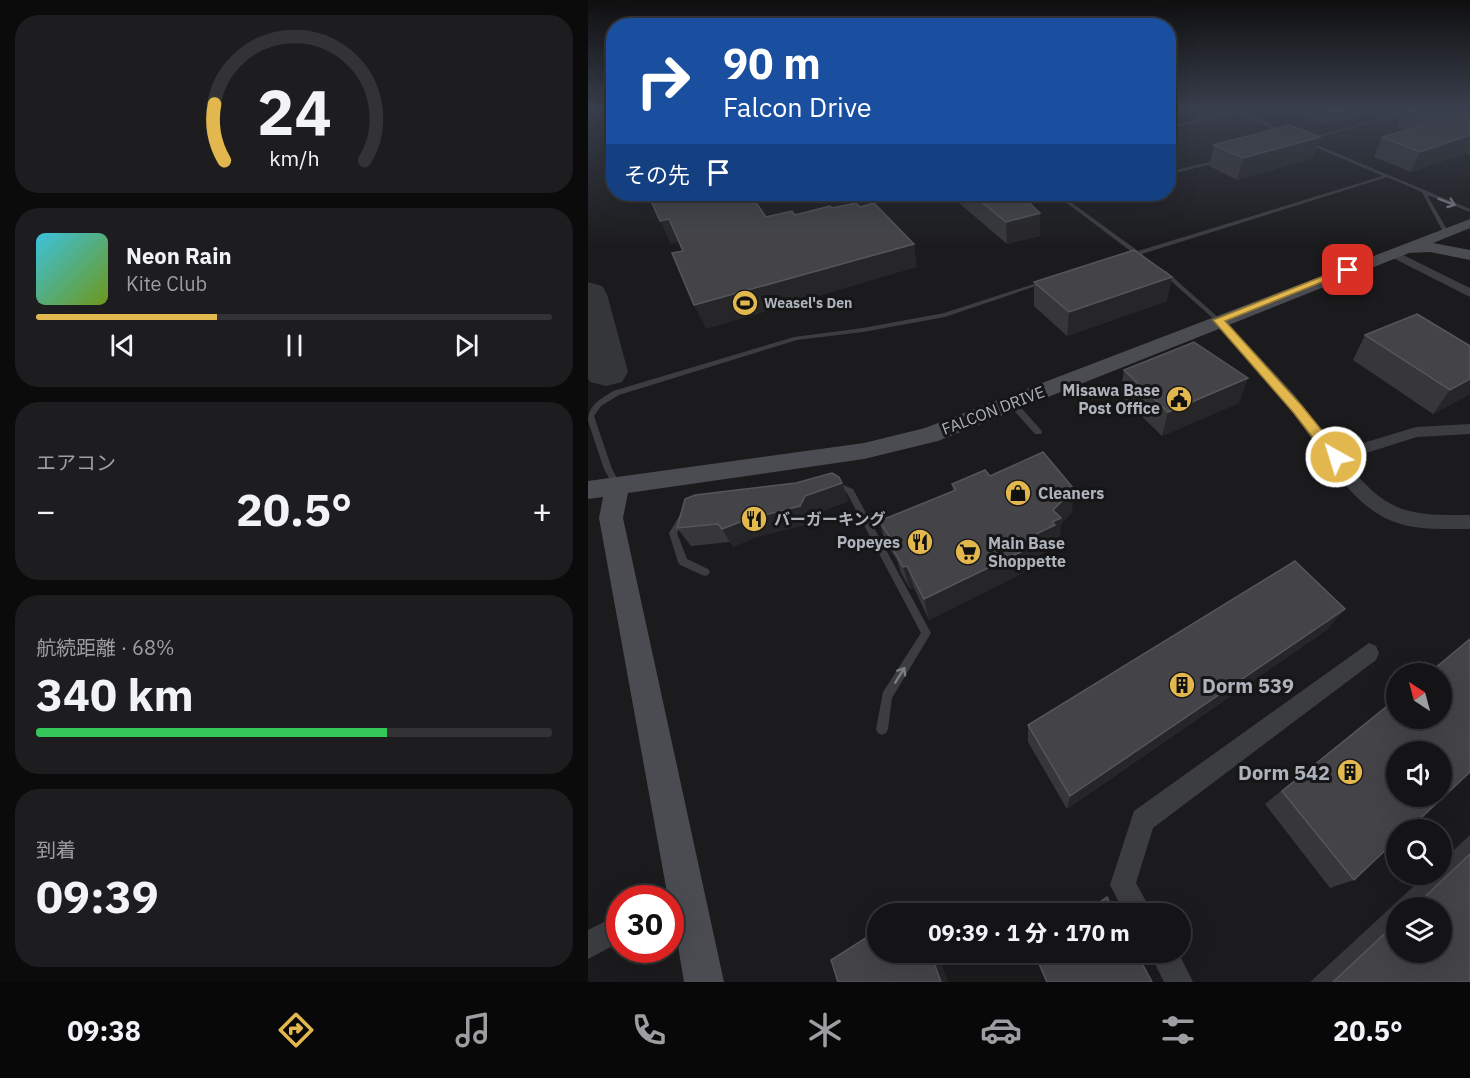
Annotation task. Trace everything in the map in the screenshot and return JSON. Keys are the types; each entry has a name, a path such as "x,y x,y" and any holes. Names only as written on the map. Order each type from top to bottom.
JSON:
{"street":[{"name":"FALCON DRIVE","path":"603,488 682,479 864,451 930,435 1470,223"},
{"path":"1445,231 1470,243"},
{"path":"1395,251 1430,247 1470,255"},
{"path":"1395,251 1470,293"},
{"path":"1218,320 1291,401 1355,483 1374,502 1390,513 1410,520 1470,522"},
{"path":"1336,457 1416,432 1470,429"},
{"path":"603,488 611,518 672,826 676,885"},
{"path":"1134,903 1123,885 1143,820 1369,653"},
{"path":"684,916 704,982"},
{"path":"588,945 606,935"},
{"path":"1168,963 1179,982"}],"lane":[{"path":"1337,155 1470,211"},
{"path":"1176,172 1223,159"},
{"path":"1126,257 1386,176"},
{"path":"1424,193 1445,231"},
{"path":"1069,202 1146,260"},
{"path":"1154,265 1205,306 1218,320"},
{"path":"603,488 608,469 590,416 598,404 616,393 795,338 863,330 945,315 1059,278"},
{"path":"1012,403 1038,432"},
{"path":"826,487 837,485 850,490 926,633 887,696 882,729"},
{"path":"690,513 683,517 673,533 683,562 705,572"}],"building":[{"path":"1236,155 1255,155 1243,158"},
{"path":"651,201 755,201 766,217 792,211 795,215 830,206 832,208 856,203 860,207 874,203 914,244 694,305 672,253 683,251 669,219 660,221"},
{"path":"980,201 1027,201 1040,213 1006,222"},
{"path":"1134,250 1172,277 1069,312 1034,282"},
{"path":"1417,314 1470,346 1470,379 1450,390 1365,335"},
{"path":"1194,342 1248,378 1168,412 1124,370"},
{"name":"Main Base Shoppette","path":"1043,452 1074,489 1053,510 1061,518 1052,522 1055,525 1038,533 1031,547 924,599 907,566 903,567 894,551 898,549 879,521 956,490 952,484 985,470 990,476"},
{"path":"832,473 839,477 842,483 805,496 800,506 745,520 722,529 718,524 677,528 685,499 695,495 796,483"},
{"name":"Dorm 539","path":"1295,561 1345,609 1070,796 1028,725"},
{"name":"Dorm 542","path":"1470,639 1470,772 1452,789 1452,741 1386,741 1386,807 1433,807 1420,819 1386,819 1386,850 1354,880 1282,791 1386,707 1386,729 1452,729 1452,663 1441,663"},
{"path":"1470,854 1470,982 1333,982 1386,932 1386,963 1452,963 1452,897 1425,897 1437,885 1452,885 1452,871"},
{"path":"1107,897 1110,903 1099,903"},
{"path":"867,937 867,963 934,963 941,982 838,982 831,960"},
{"path":"1039,963 1142,963 1152,982 1047,982"}],"taxiway":[{"path":"588,294 606,372"}],"place":[{"name":"Weasel's Den","path":"745,303"},
{"name":"Misawa Base Post Office","path":"1179,399"},
{"name":"Cleaners","path":"1018,493"},
{"name":"バーガーキング","path":"754,519"},
{"name":"Popeyes","path":"920,542"},
{"name":"Main Base Shoppette","path":"968,552"},
{"name":"Dorm 539","path":"1182,685"},
{"name":"Dorm 542","path":"1350,772"}],"route":[{"path":"1336,457 1298,409 1218,320 1348,270"}]}
